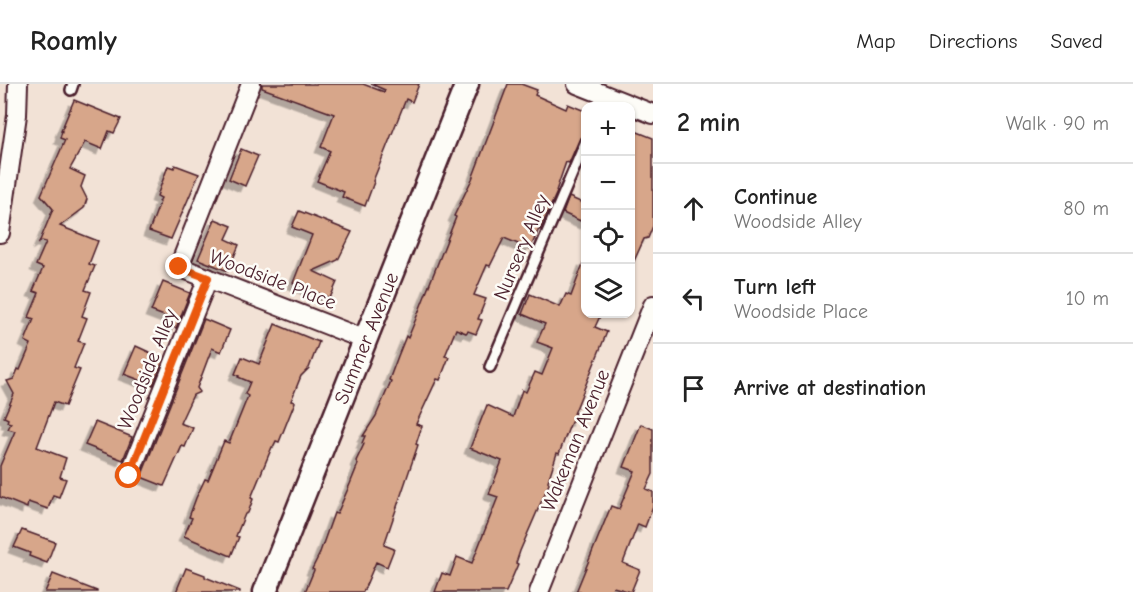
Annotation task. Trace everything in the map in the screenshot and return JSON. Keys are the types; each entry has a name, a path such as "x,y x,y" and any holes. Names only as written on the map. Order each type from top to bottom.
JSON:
{"street":[{"path":"0,233 17,115 18,84"},
{"name":"Woodside Place","path":"251,84 179,267 366,340"},
{"name":"Summer Avenue","path":"265,592 467,84"},
{"path":"577,84 602,101 653,114"},
{"name":"Woodside Alley","path":"129,476 208,278"},
{"name":"Wakeman Avenue","path":"539,592 653,305"}],"lane":[{"name":"Nursery Alley","path":"490,367 581,151"}],"building":[{"path":"262,84 363,84 384,92 385,90 371,84 419,84 412,102 406,99 365,206 342,197 344,192 317,181 330,151 321,147 334,114 262,88"},
{"path":"508,84 521,84 537,90 535,95 566,109 568,104 581,109 581,137 569,163 566,162 557,192 530,249 504,238 490,266 487,265 474,295 486,299 478,319 482,320 476,334 456,329 445,356 449,357 440,380 437,379 416,424 422,426 416,444 418,445 384,545 394,549 387,567 376,562 363,592 305,592 334,513 337,514 358,464 356,461 364,444 362,443 365,436 363,436 376,416 391,381 389,380 398,356 415,321 456,217 454,216 472,179"},
{"path":"74,100 121,119 114,133 109,131 102,149 85,142 70,169 85,176 81,187 87,199 84,208 60,226 98,241 89,264 95,266 85,290 91,292 82,316 87,318 78,341 84,343 74,368 80,370 65,406 54,402 37,447 66,458 60,477 66,479 59,497 53,495 48,509 28,502 27,508 0,497 0,466 15,431 8,429 11,423 7,422 8,419 4,417 14,394 7,381 14,379 18,369 20,370 31,344 25,341 34,319 29,317 39,293 33,291 43,268 36,265 46,242 39,243 53,209 41,195 65,140 60,138 61,131"},
{"path":"635,131 653,138 653,226 648,238 644,239 635,259"},
{"path":"241,149 258,156 245,186 229,179"},
{"path":"175,165 199,174 171,239 149,231 160,202 161,198 157,196 168,166 174,168"},
{"path":"569,197 581,202 581,221 563,213"},
{"path":"299,211 352,232 338,260 313,271 337,282 330,298 293,283 312,235 292,227"},
{"path":"215,219 232,226 226,239 239,245 228,271 198,259"},
{"path":"581,269 581,318 599,318 595,327 607,332 574,414 578,420 571,422 559,454 557,453 549,484 520,551 516,563 518,564 506,592 435,592 442,573 450,576 457,557 472,563 498,497 489,494 502,461 470,448 487,405 513,417 522,390 526,392 535,372 542,375 553,348 537,342 545,324 522,314 530,294 560,307 566,294 571,296"},
{"path":"163,282 190,293 176,328 169,326 172,319 151,311"},
{"path":"204,319 230,330 221,352 212,348 197,388 200,392 193,395 180,423 193,428 164,486 141,477"},
{"path":"275,324 319,342 309,368 301,376 291,401 295,402 279,442 276,441 272,447 251,498 253,499 248,513 245,514 236,536 239,537 231,556 184,536 192,518 189,517 196,498 205,479 208,480 224,441 229,443 248,396 245,394 250,382 235,374 242,357 259,364"},
{"path":"136,346 164,359 153,385 124,374"},
{"path":"95,422 132,437 123,460 85,445"},
{"path":"641,424 653,429 653,474 646,489 653,492 653,506 645,527 638,524 623,563 640,570 631,592 613,587 611,592 576,592 611,506 619,509 635,471 624,467"},
{"path":"22,530 55,542 47,563 14,547"},
{"path":"186,568 205,575 240,592 176,592"},
{"path":"53,574 97,591 97,592 45,592"}],"route":[{"path":"129,476 208,278 179,267"}]}
